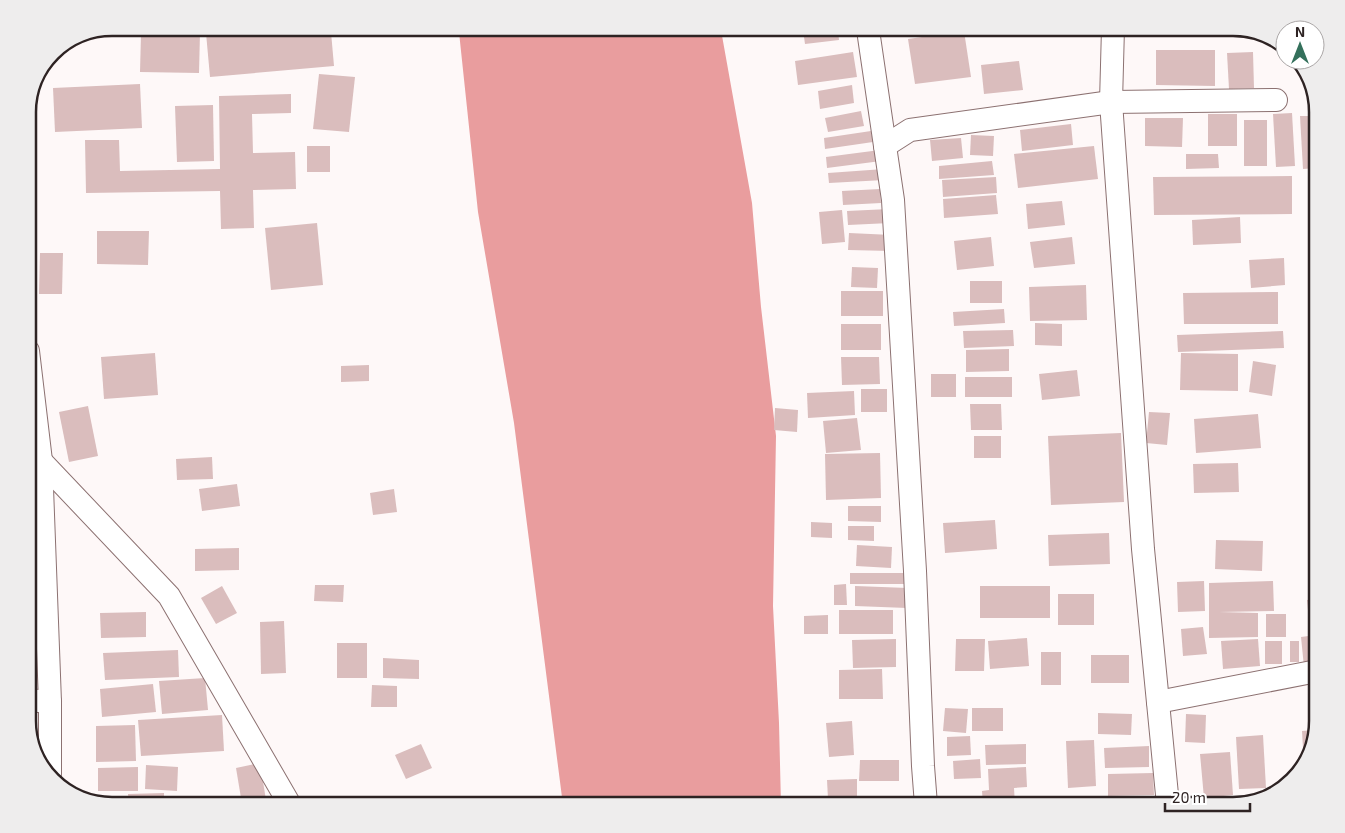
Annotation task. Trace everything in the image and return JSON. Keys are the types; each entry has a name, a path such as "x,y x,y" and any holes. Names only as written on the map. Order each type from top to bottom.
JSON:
{"street":[{"path":"869,36 894,200 915,570 925,797"},
{"path":"1112,36 1111,102 1143,549 1167,797"},
{"path":"885,146 910,130 1111,102 1276,100"},
{"path":"36,424 40,461 50,702 50,764"},
{"path":"36,448 40,461 169,596 285,797"},
{"path":"1158,702 1309,673"},
{"path":"36,701 50,702"}],"shaded area":[{"path":"459,36 722,36 752,203 761,307 776,436 773,606 781,797 562,797 514,423 478,212"}],"building":[{"path":"141,36 200,36 199,73 140,72"},
{"path":"206,36 331,36 334,66 210,77"},
{"path":"804,36 839,36 839,40 805,44"},
{"path":"929,36 965,36 971,77 915,84 908,39"},
{"path":"1156,50 1215,50 1215,86 1156,85"},
{"path":"853,52 857,77 798,85 795,61"},
{"path":"1253,52 1254,88 1229,89 1227,53"},
{"path":"1019,61 1023,90 984,94 981,65"},
{"path":"319,74 355,77 349,132 313,129"},
{"path":"140,84 142,128 55,132 53,88"},
{"path":"852,85 854,103 820,109 818,91"},
{"path":"291,94 291,113 252,114 253,153 295,152 296,189 253,190 254,228 221,229 220,191 86,193 85,140 119,140 120,171 220,169 219,96"},
{"path":"213,105 214,161 177,162 175,106"},
{"path":"861,111 864,126 828,132 825,118"},
{"path":"1292,113 1295,166 1276,167 1273,114"},
{"path":"1208,114 1237,114 1237,146 1208,146"},
{"path":"1300,116 1309,116 1309,169 1303,169"},
{"path":"1145,118 1183,118 1182,147 1145,146"},
{"path":"1244,120 1267,120 1267,166 1244,166"},
{"path":"1071,124 1073,145 1022,151 1020,130"},
{"path":"871,131 873,142 825,149 824,138"},
{"path":"971,135 994,136 993,156 970,155"},
{"path":"961,138 963,158 932,161 930,140"},
{"path":"307,146 330,146 330,172 307,172"},
{"path":"1094,146 1098,179 1018,188 1014,154"},
{"path":"880,150 881,161 827,168 826,157"},
{"path":"1186,154 1218,154 1219,168 1186,169"},
{"path":"992,161 994,175 939,179 939,166"},
{"path":"884,169 884,180 829,183 828,173"},
{"path":"1292,176 1292,214 1154,215 1153,177"},
{"path":"996,177 997,193 943,197 942,180"},
{"path":"880,189 881,203 843,205 842,191"},
{"path":"996,195 998,214 944,218 943,199"},
{"path":"1062,201 1065,225 1028,229 1026,204"},
{"path":"889,209 890,223 848,225 847,211"},
{"path":"842,210 845,242 822,244 819,212"},
{"path":"1240,217 1241,243 1193,245 1192,220"},
{"path":"317,223 323,285 271,290 265,228"},
{"path":"97,231 149,231 148,265 97,264"},
{"path":"849,233 892,235 891,251 848,250"},
{"path":"991,237 994,266 957,270 954,241"},
{"path":"1072,237 1075,264 1034,268 1030,242"},
{"path":"40,253 63,253 62,294 39,294"},
{"path":"1284,258 1285,285 1251,288 1249,260"},
{"path":"852,267 878,268 877,288 851,287"},
{"path":"970,281 1002,281 1002,303 970,303"},
{"path":"1086,285 1087,320 1030,321 1029,287"},
{"path":"841,291 883,291 883,316 841,316"},
{"path":"1278,292 1278,324 1184,324 1183,293"},
{"path":"1004,309 1005,323 954,326 953,312"},
{"path":"1035,323 1062,324 1062,346 1035,345"},
{"path":"841,324 881,324 881,350 841,350"},
{"path":"1013,330 1014,346 964,348 963,331"},
{"path":"1283,331 1284,348 1178,352 1177,335"},
{"path":"1009,349 1009,371 966,372 966,350"},
{"path":"155,353 158,395 104,399 101,357"},
{"path":"1181,353 1238,354 1238,391 1180,390"},
{"path":"841,357 879,357 880,384 842,385"},
{"path":"1253,361 1276,365 1272,396 1249,392"},
{"path":"369,365 369,381 341,382 341,366"},
{"path":"1077,370 1080,396 1042,400 1039,374"},
{"path":"931,374 956,374 956,397 931,397"},
{"path":"965,377 1012,377 1012,397 965,397"},
{"path":"861,389 887,389 887,412 861,412"},
{"path":"854,391 855,415 808,418 807,393"},
{"path":"970,404 1001,404 1002,430 971,430"},
{"path":"88,406 98,456 69,462 59,412"},
{"path":"775,408 798,410 797,432 774,430"},
{"path":"1149,412 1170,413 1167,445 1146,443"},
{"path":"1258,414 1261,448 1196,453 1194,419"},
{"path":"857,418 861,450 826,453 823,421"},
{"path":"1121,433 1124,502 1051,505 1048,436"},
{"path":"974,436 1001,436 1001,458 974,458"},
{"path":"880,453 881,498 826,500 825,454"},
{"path":"212,457 213,479 177,480 176,459"},
{"path":"1238,463 1239,492 1194,493 1193,464"},
{"path":"237,484 240,506 202,511 199,489"},
{"path":"394,489 397,512 373,515 370,493"},
{"path":"848,506 881,506 881,522 848,521"},
{"path":"995,520 997,549 945,553 943,523"},
{"path":"811,522 832,523 832,538 811,537"},
{"path":"848,526 874,526 874,541 848,540"},
{"path":"1109,533 1110,564 1049,566 1048,535"},
{"path":"1216,540 1263,541 1262,571 1215,569"},
{"path":"857,545 892,547 891,568 856,566"},
{"path":"239,548 239,570 195,571 195,549"},
{"path":"850,573 909,573 909,584 850,584"},
{"path":"1204,581 1205,611 1178,612 1177,582"},
{"path":"1273,581 1274,611 1219,612 1258,613 1258,637 1209,638 1209,583"},
{"path":"846,584 847,605 834,605 834,585"},
{"path":"315,585 344,585 343,602 314,601"},
{"path":"222,586 237,613 216,624 201,598"},
{"path":"855,586 908,588 907,608 855,606"},
{"path":"980,586 1050,586 1050,618 980,618"},
{"path":"1058,594 1094,594 1094,625 1058,625"},
{"path":"1307,600 1309,600 1309,620"},
{"path":"839,610 893,610 893,634 839,634"},
{"path":"146,612 146,637 101,638 100,613"},
{"path":"1266,614 1286,614 1286,637 1266,637"},
{"path":"828,615 828,634 804,634 804,616"},
{"path":"284,621 286,673 261,674 260,622"},
{"path":"1203,627 1207,654 1183,656 1181,629"},
{"path":"1309,636 1309,667 1304,667 1301,637"},
{"path":"1027,638 1029,666 990,669 988,641"},
{"path":"896,639 896,667 853,668 852,640"},
{"path":"956,639 985,639 984,671 955,671"},
{"path":"1258,639 1260,666 1223,669 1221,641"},
{"path":"1265,641 1282,641 1282,664 1265,664"},
{"path":"1290,641 1299,641 1299,662 1290,662"},
{"path":"337,643 367,643 367,678 337,678"},
{"path":"178,650 179,677 105,680 103,653"},
{"path":"1041,652 1061,652 1061,685 1041,685"},
{"path":"1091,655 1129,655 1129,683 1091,683"},
{"path":"383,658 419,660 419,679 383,678"},
{"path":"882,669 883,699 839,699 839,670"},
{"path":"205,678 208,710 162,714 159,681"},
{"path":"153,684 156,712 102,717 100,689"},
{"path":"372,685 397,686 397,707 371,707"},
{"path":"945,708 968,709 966,733 943,731"},
{"path":"972,708 1003,708 1003,731 972,731"},
{"path":"1098,713 1132,714 1131,735 1098,734"},
{"path":"1186,714 1206,715 1205,743 1185,742"},
{"path":"222,715 224,751 141,756 138,720"},
{"path":"852,721 854,755 829,757 826,723"},
{"path":"135,725 136,761 96,762 96,726"},
{"path":"1302,731 1308,731 1303,750"},
{"path":"1263,735 1266,788 1239,789 1236,737"},
{"path":"970,736 971,755 947,756 947,737"},
{"path":"1094,740 1096,786 1068,788 1066,741"},
{"path":"421,744 432,768 406,779 395,755"},
{"path":"1026,744 1026,764 986,765 985,745"},
{"path":"1149,746 1149,767 1105,768 1104,748"},
{"path":"1230,752 1233,795 1204,797 1200,754"},
{"path":"980,759 981,778 954,779 953,761"},
{"path":"860,760 899,760 899,781 859,781"},
{"path":"260,763 266,797 241,797 236,768"},
{"path":"146,765 178,767 177,791 145,789"},
{"path":"138,767 138,791 98,791 98,768"},
{"path":"1026,767 1027,787 1014,788 1015,797 982,797 982,791 989,790 988,769"},
{"path":"1153,773 1154,795 1108,796 1108,774"},
{"path":"857,779 857,797 828,797 827,780"},
{"path":"164,793 164,797 128,797 128,794"}]}
